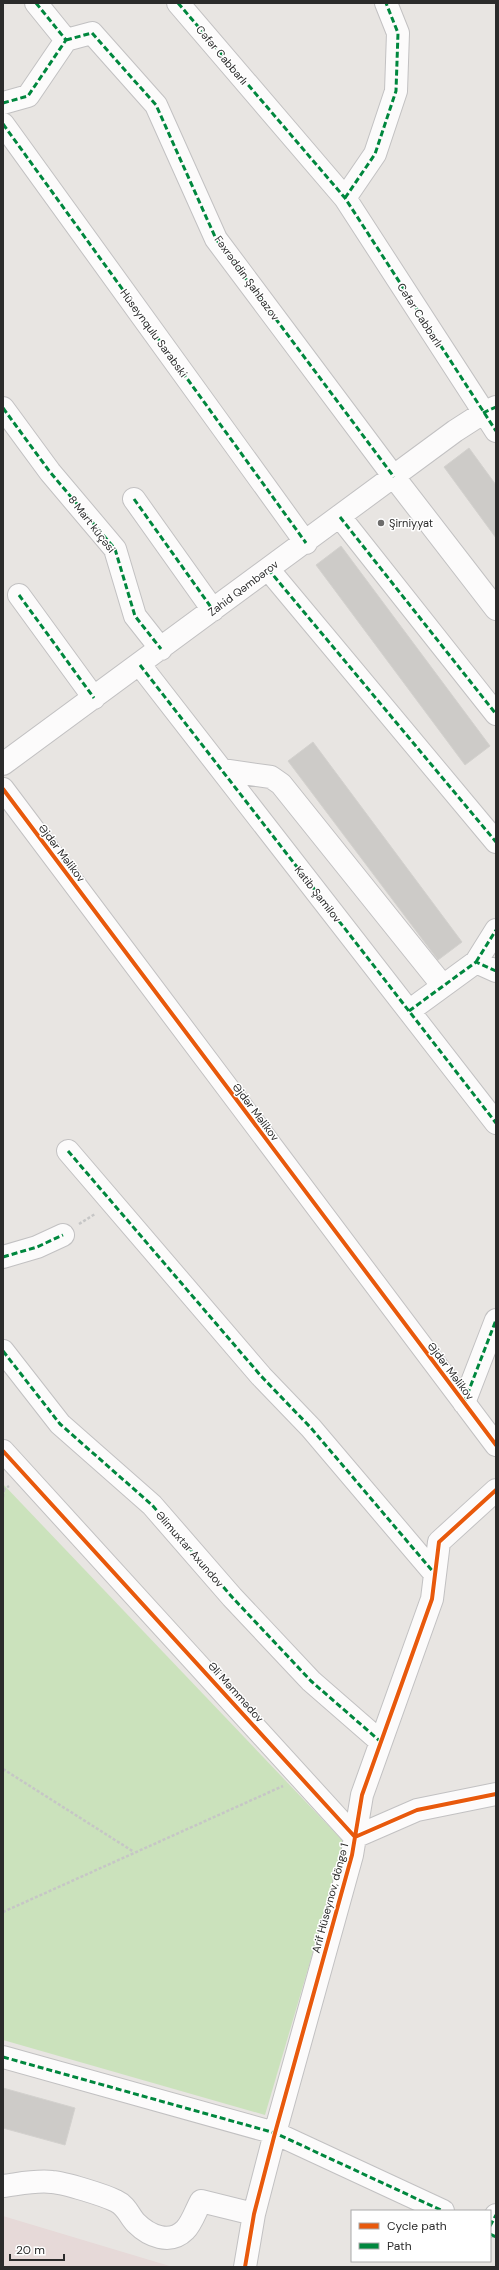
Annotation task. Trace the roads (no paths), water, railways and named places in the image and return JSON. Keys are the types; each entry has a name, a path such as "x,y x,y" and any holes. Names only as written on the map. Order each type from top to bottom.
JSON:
{"street":[{"path":"3,103 28,96 66,40 36,3"},
{"name":"Cəfər Cabbarlı","path":"178,3 345,198 489,410 496,431"},
{"path":"345,198 375,154 396,91 398,33 386,3"},
{"name":"Fəxrəddin Şahbazov","path":"66,40 92,33 156,106 216,238 394,477"},
{"name":"Hüseynqulu Sarabski","path":"3,124 306,542"},
{"name":"8 Mart küçəsi","path":"3,408 50,472 115,549 135,616 161,649"},
{"name":"Zahid Qəmbərov","path":"3,764 140,665 394,477 489,410"},
{"path":"394,477 496,608"},
{"path":"134,499 213,610"},
{"path":"340,517 496,714"},
{"path":"268,570 496,842"},
{"path":"19,595 94,698"},
{"name":"Katib Şamilov","path":"140,665 496,1122"},
{"path":"222,770 271,777 281,784 443,986"},
{"name":"Əjdər Məlikov","path":"3,789 496,1445"},
{"path":"409,1011 476,962 496,930"},
{"path":"476,962 496,971"},
{"path":"68,1151 262,1376 311,1428 435,1574"},
{"path":"3,1257 37,1247 63,1235"},
{"path":"464,1403 496,1320"},
{"name":"Əlimuxtar Axundov","path":"3,1351 60,1424 152,1505 232,1597 306,1675 380,1742"},
{"name":"Əli Məmmədov","path":"3,1451 355,1837"},
{"name":"Arif Hüseynov, döngə 1","path":"245,2267 254,2214 275,2133 352,1855 362,1795 432,1599 439,1542 496,1490"},
{"path":"355,1837 416,1810 496,1794"},
{"path":"3,2057 275,2133 441,2210"},
{"path":"3,2186 52,2182 103,2196 116,2201 127,2209 134,2222 144,2232 162,2238 173,2237 185,2230 201,2201 254,2214"},
{"path":"491,2224 496,2215"}],"place":[{"name":"Şirniyyat","path":"381,523"}]}
